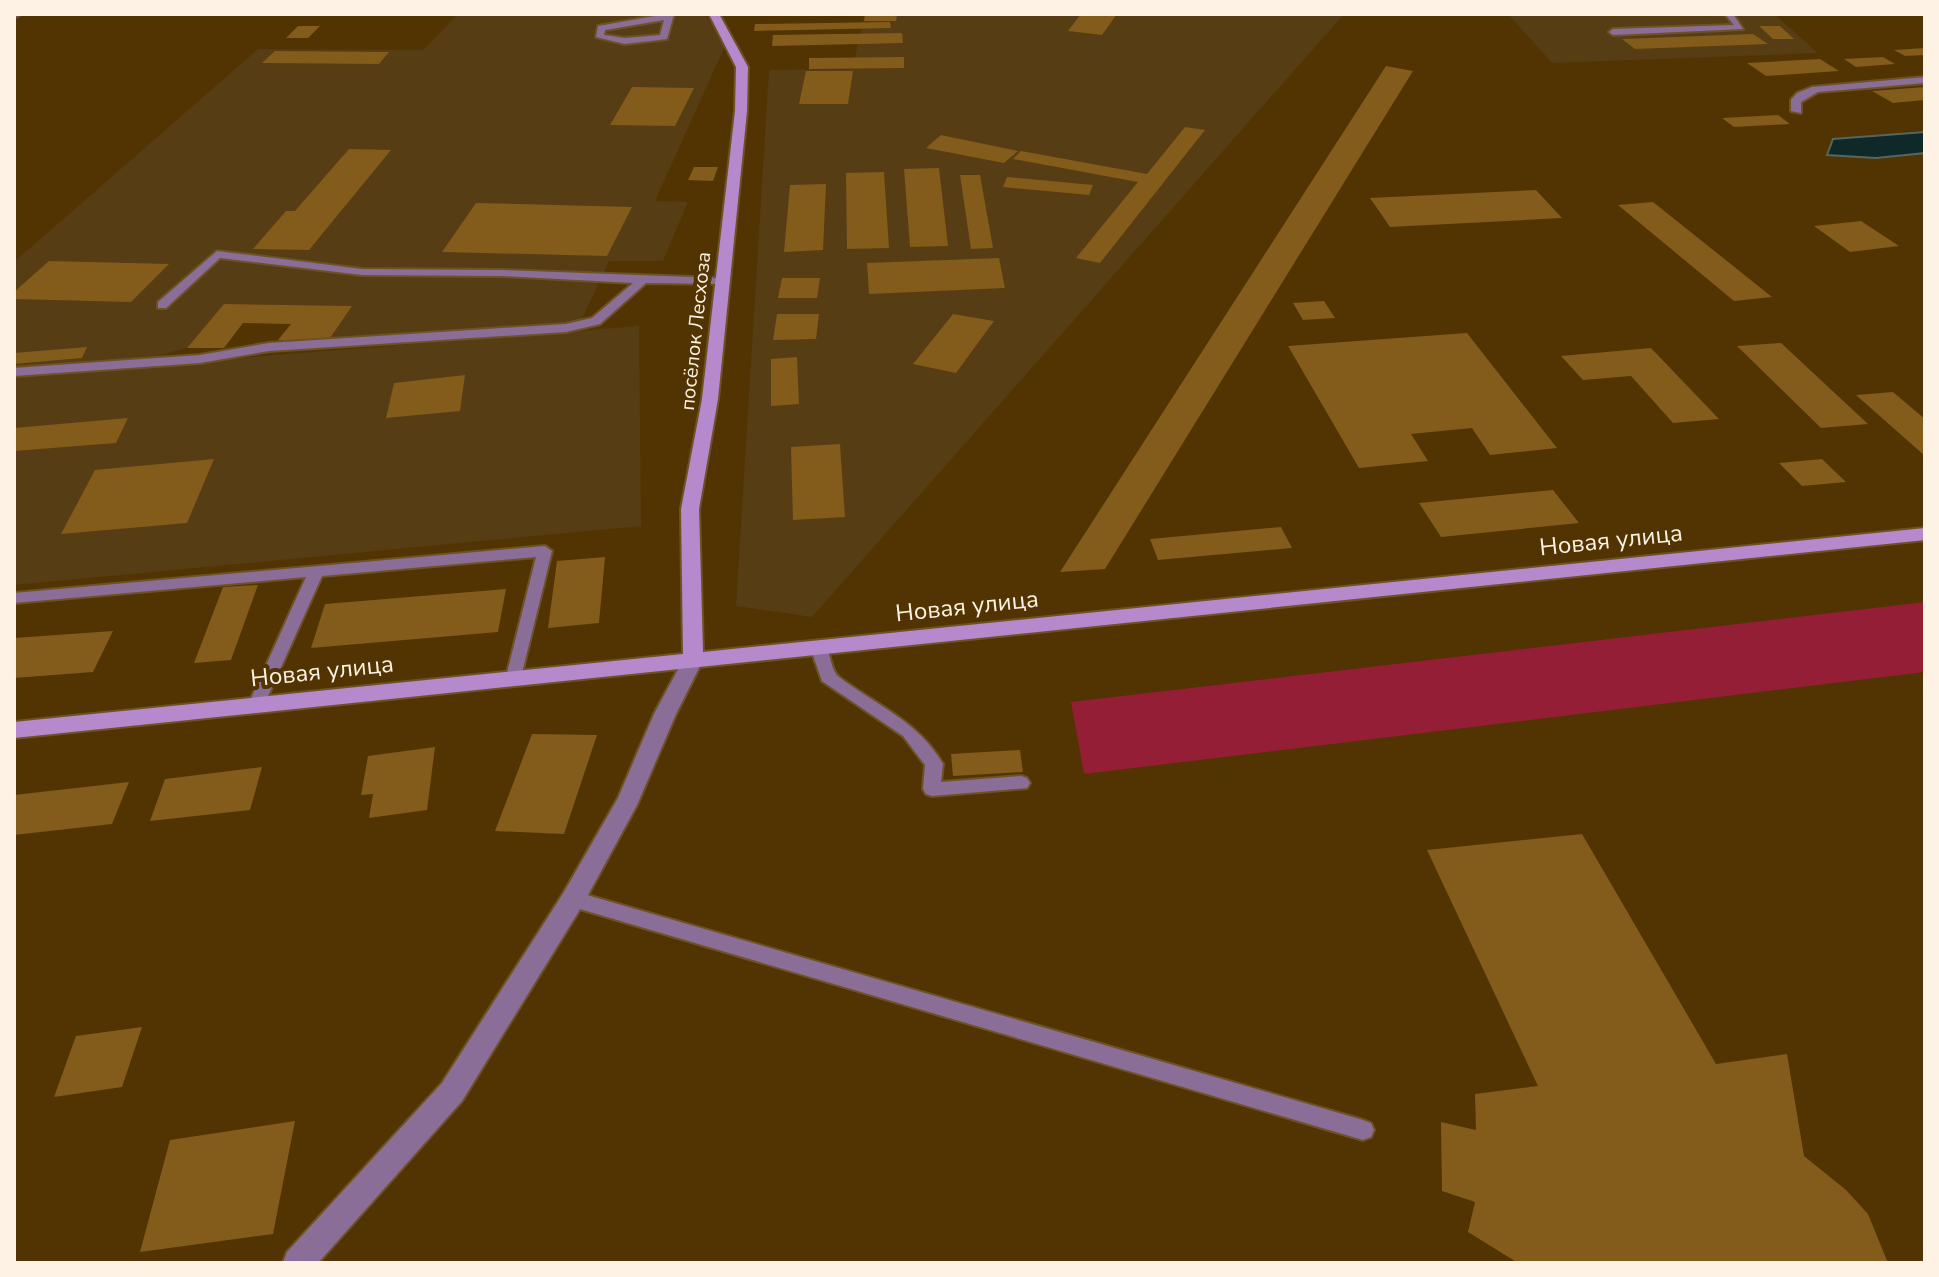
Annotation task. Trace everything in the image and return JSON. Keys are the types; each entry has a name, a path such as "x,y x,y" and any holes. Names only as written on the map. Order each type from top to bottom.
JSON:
{"street":[{"name":"посёлок Лесхоза","path":"693,660 690,509 710,399 720,281 741,111 742,67 714,14"},
{"path":"1797,111 1795,102 1801,95 1816,89 1925,80"},
{"name":"Новая улица","path":"14,730 1925,534"},
{"path":"295,1261 452,1092 573,899 629,799 665,714 693,660"}],"lane":[{"path":"1613,32 1740,27 1729,14"},
{"path":"670,16 664,37 625,41 600,37 601,28 616,23 670,16"},
{"path":"162,305 217,254 362,272 503,273 720,281"},
{"path":"14,372 200,359 269,347 566,328 596,321 643,280"},
{"path":"14,598 545,551 514,677"},
{"path":"256,705 316,571"},
{"path":"818,647 828,677 909,732 934,764 932,789 1021,783"},
{"path":"573,899 1363,1130"}],"shaded area":[{"path":"458,14 705,14 725,46 655,201 688,202 663,261 609,261 581,321 328,341 351,306 225,304 187,348 138,361 14,370 14,262 258,49 423,50"},
{"path":"865,14 1344,14 812,617 736,606 769,70 852,69"},
{"path":"1508,14 1774,14 1818,53 1552,63"},
{"path":"639,326 641,526 14,585 14,376"},
{"path":"1925,602 1925,672 1084,774 1071,702"}],"water":[{"path":"1925,132 1925,153 1876,158 1827,155 1833,139"}],"building":[{"path":"865,14 897,14 896,21 864,21"},
{"path":"1081,14 1117,14 1102,35 1068,31"},
{"path":"890,22 891,28 754,31 755,24"},
{"path":"298,26 320,26 308,38 286,38"},
{"path":"1759,26 1780,26 1794,39 1773,39"},
{"path":"902,33 903,43 772,46 773,35"},
{"path":"1753,34 1768,44 1635,49 1622,39"},
{"path":"1925,48 1925,55 1905,56 1894,50"},
{"path":"275,51 389,52 379,64 262,63"},
{"path":"904,57 904,68 809,69 809,58"},
{"path":"1883,57 1895,64 1856,67 1844,59"},
{"path":"1820,59 1839,71 1766,76 1747,63"},
{"path":"1386,66 1413,71 1105,569 1060,572"},
{"path":"806,71 853,71 848,104 799,104"},
{"path":"632,87 694,88 675,126 610,125"},
{"path":"1925,87 1925,100 1893,103 1872,91"},
{"path":"1778,115 1790,124 1734,127 1722,118"},
{"path":"1185,127 1205,130 1100,263 1076,258 1138,182 1013,159 1021,151 1147,174"},
{"path":"941,135 1018,151 1004,163 926,148"},
{"path":"349,149 391,150 309,250 253,249 286,211 295,211"},
{"path":"694,167 718,167 713,181 688,180"},
{"path":"939,168 948,246 910,247 904,169"},
{"path":"884,172 889,248 847,249 846,173"},
{"path":"960,175 980,175 993,248 971,249"},
{"path":"1007,177 1093,185 1089,195 1003,187"},
{"path":"826,184 823,250 784,252 790,185"},
{"path":"1536,190 1562,218 1390,227 1370,198"},
{"path":"1653,202 1772,297 1734,301 1618,205"},
{"path":"476,203 632,207 607,256 442,252"},
{"path":"1861,221 1899,246 1850,252 1814,226"},
{"path":"999,258 1005,288 869,294 867,263"},
{"path":"49,261 169,264 131,302 14,299 14,292"},
{"path":"782,278 820,278 817,298 778,298"},
{"path":"1324,301 1335,318 1303,320 1293,303"},
{"path":"224,304 352,306 328,341 278,340 291,324 243,323 224,348 187,348"},
{"path":"777,314 819,314 816,339 773,340"},
{"path":"953,314 994,321 956,373 913,364"},
{"path":"1467,333 1557,448 1490,455 1472,428 1411,434 1428,461 1359,468 1288,346"},
{"path":"1781,343 1868,424 1821,428 1737,346"},
{"path":"87,347 82,358 14,364 14,353"},
{"path":"1651,348 1719,419 1673,423 1631,376 1583,380 1561,356"},
{"path":"797,357 799,404 771,406 771,359"},
{"path":"465,375 460,411 386,418 394,383"},
{"path":"1893,392 1925,419 1925,456 1856,395"},
{"path":"128,418 116,443 14,451 14,428"},
{"path":"840,444 845,517 793,520 791,447"},
{"path":"214,459 187,523 61,534 95,470"},
{"path":"1822,459 1846,482 1802,486 1779,463"},
{"path":"1553,490 1579,523 1441,537 1419,503"},
{"path":"1281,527 1292,548 1158,560 1150,539"},
{"path":"605,557 599,623 548,628 557,561"},
{"path":"258,585 231,660 194,663 223,587"},
{"path":"506,589 498,632 311,648 325,604"},
{"path":"113,631 93,672 14,678 14,638"},
{"path":"532,734 597,735 564,834 495,831"},
{"path":"435,747 427,810 369,818 373,794 361,795 368,756"},
{"path":"1020,750 1023,772 953,776 951,754"},
{"path":"262,767 250,810 150,821 165,779"},
{"path":"129,782 112,824 14,835 14,795"},
{"path":"1582,834 1716,1064 1787,1054 1804,1156 1846,1190 1868,1214 1888,1263 1518,1263 1468,1232 1475,1202 1442,1191 1441,1122 1476,1130 1475,1094 1538,1086 1427,850"},
{"path":"142,1027 122,1087 54,1097 76,1036"},
{"path":"295,1121 273,1234 140,1252 170,1140"}]}
